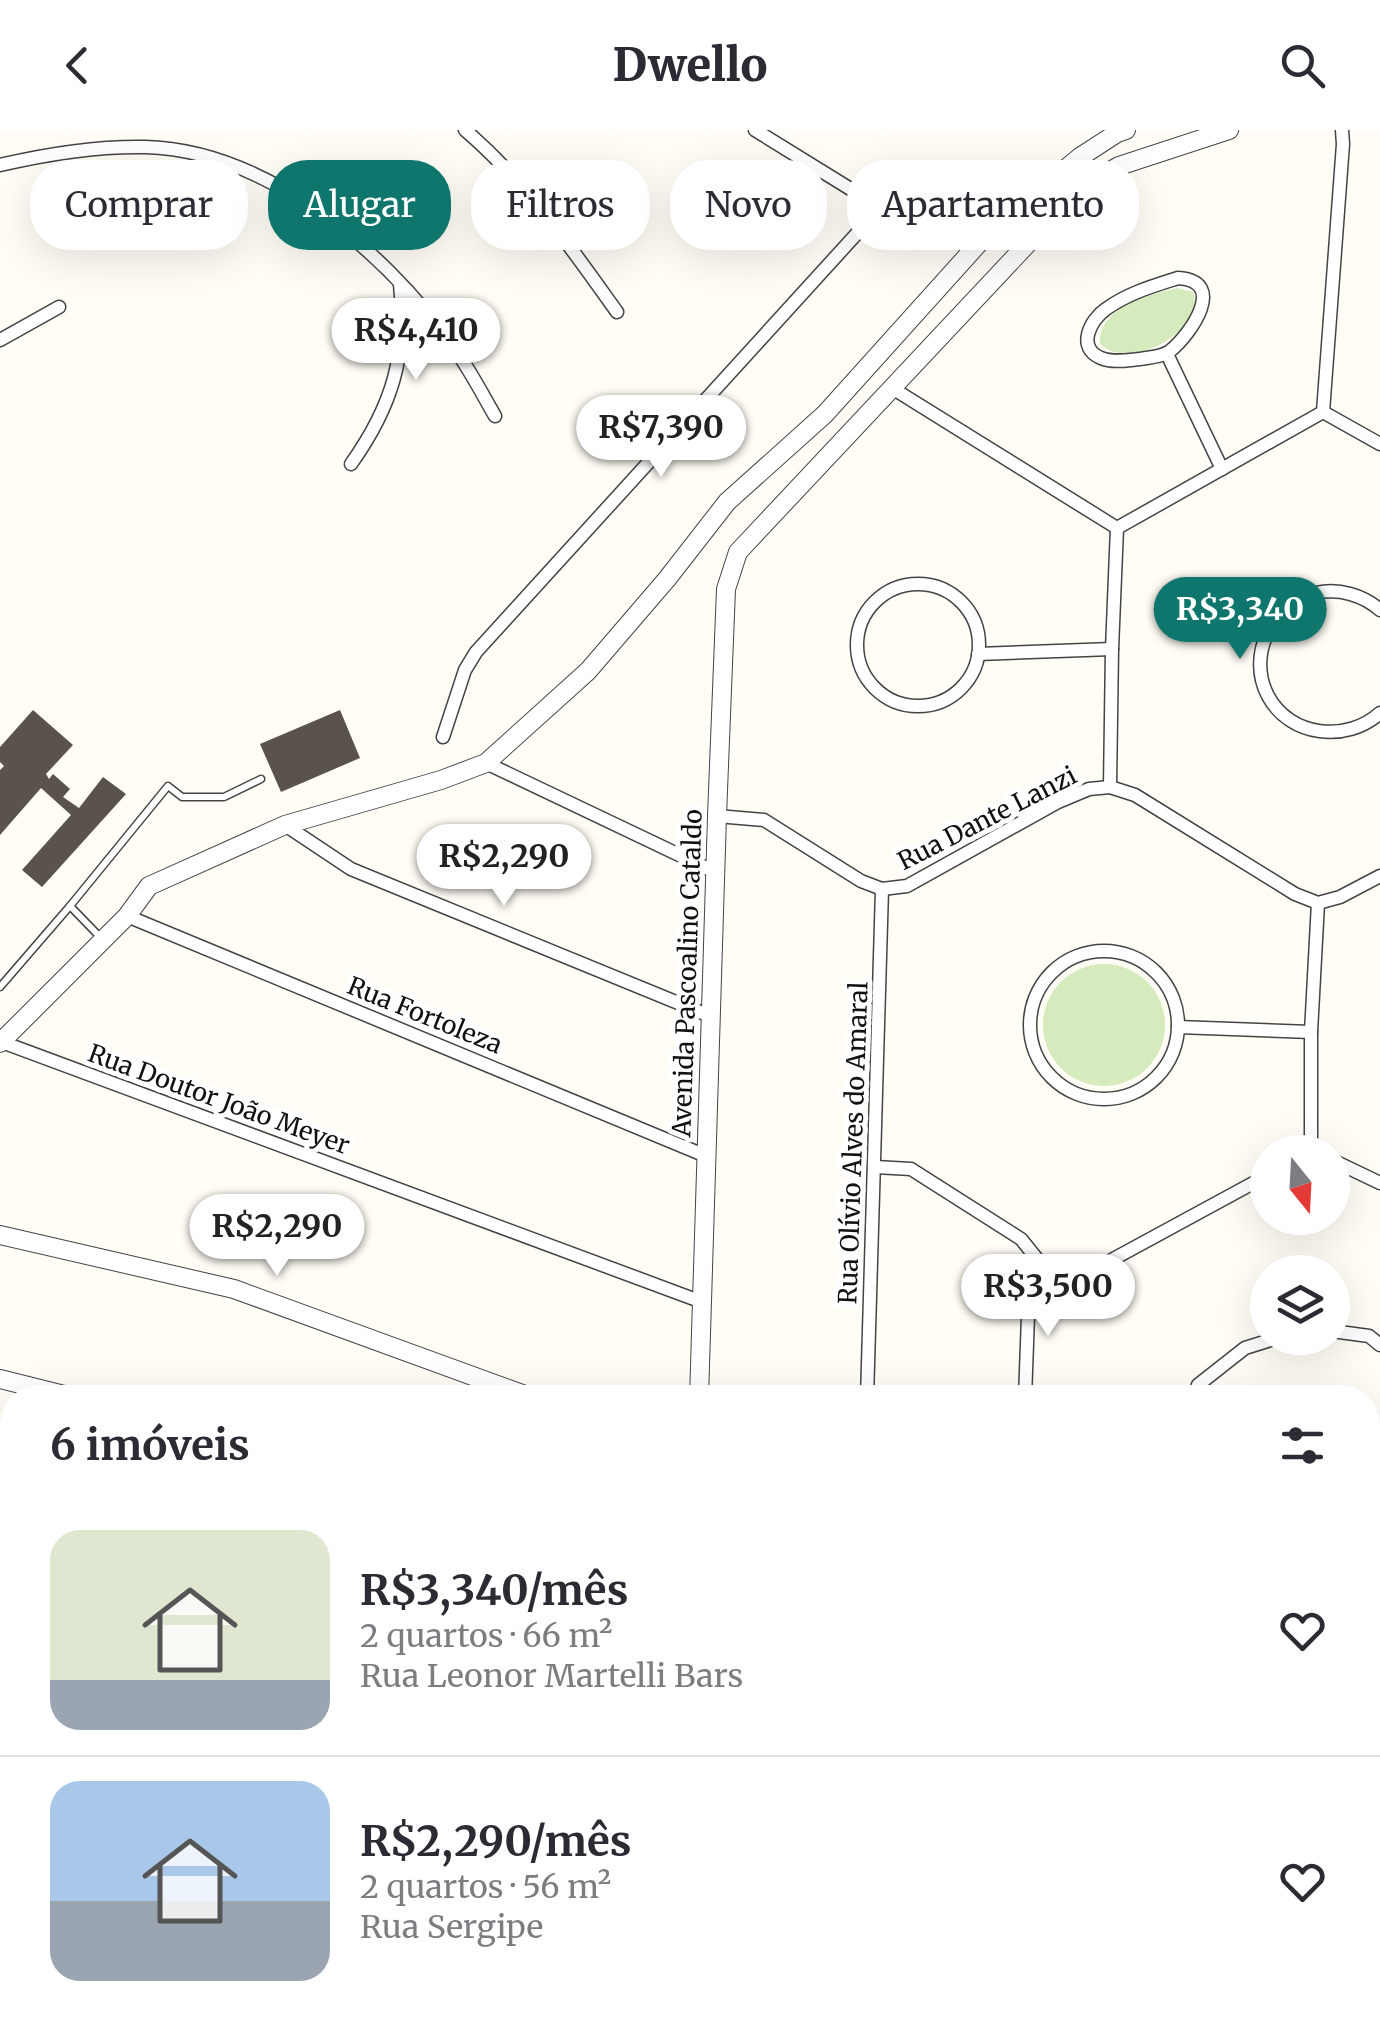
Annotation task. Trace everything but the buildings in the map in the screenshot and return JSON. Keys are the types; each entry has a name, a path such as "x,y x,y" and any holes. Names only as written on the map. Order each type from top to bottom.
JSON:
{"street":[{"path":"466,130 493,153 558,230 616,312"},
{"path":"755,130 847,187"},
{"path":"1,1043 126,916 149,886 285,825 442,780 486,763 588,671 727,502 825,414 988,233 1080,156 1126,130"},
{"path":"1116,528 892,388 1086,185 1119,166 1229,130"},
{"path":"1324,412 1342,130"},
{"path":"0,165 85,150 148,147 216,158 279,187 338,224 399,280 452,345 495,416"},
{"path":"443,737 465,670 476,652 847,243"},
{"path":"1178,278 1191,279 1201,286 1204,298 1200,310 1187,333 1166,354 1111,361 1097,357 1087,339 1090,324 1104,310 1138,290 1178,278"},
{"path":"351,464 370,438 396,378 402,346 399,280"},
{"path":"0,340 59,307"},
{"path":"1166,354 1222,469"},
{"name":"Avenida Pascoalino Cataldo","path":"699,1385 726,589 738,552 892,388"},
{"path":"1116,528 1324,412"},
{"path":"1324,412 1380,444"},
{"path":"1110,787 1116,528"},
{"path":"919,584 940,588 957,598 970,614 978,633 978,654 972,672 944,700 925,706 906,705 887,698 872,686 861,669 856,650 858,630 866,611 881,596 899,587 919,584"},
{"path":"1380,610 1350,593 1326,591 1304,596 1284,609 1269,628 1261,650 1261,673 1268,696 1282,714 1302,727 1325,733 1348,732 1380,713"},
{"path":"978,654 1112,650"},
{"path":"486,763 715,872"},
{"name":"Rua Dante Lanzi","path":"716,816 764,820 861,881 882,889 907,886 1089,788 1110,787 1134,795 1295,894 1318,903"},
{"path":"285,825 351,869 710,1016"},
{"path":"1311,1135 1311,1032 1318,903 1340,897 1380,876"},
{"name":"Rua Olívio Alves do Amaral","path":"867,1385 882,889"},
{"name":"Rua Fortoleza","path":"126,916 706,1156"},
{"path":"1100,951 1124,954 1146,964 1164,981 1175,1003 1178,1027 1173,1051 1161,1072 1142,1088 1120,1097 1095,1098 1072,1092 1051,1078 1037,1058 1030,1035 1030,1010 1040,987 1055,968 1076,956 1100,951"},
{"path":"1178,1027 1311,1032"},
{"name":"Rua Doutor João Meyer","path":"1,1043 702,1302"},
{"path":"875,1167 911,1169 1021,1239 1050,1275"},
{"path":"1350,1169 1380,1184"},
{"path":"1050,1275 1094,1270 1250,1184"},
{"path":"0,1236 234,1289 497,1385"},
{"path":"1025,1385 1028,1316 1050,1275"},
{"path":"1350,1333 1369,1336 1380,1345"},
{"path":"1199,1385 1250,1346"}],"lane":[{"path":"0,987 168,786 182,797 224,797 260,778"},
{"path":"70,906 102,940"}],"green space":[{"path":"1177,288 1193,292 1194,306 1189,320 1163,343 1130,353 1113,352 1100,344 1107,321 1116,312 1140,299"},
{"path":"1104,964 1127,969 1147,982 1160,1002 1165,1025 1160,1048 1147,1068 1127,1081 1104,1086 1081,1081 1061,1068 1048,1048 1043,1025 1048,1002 1061,982 1081,969"}]}
